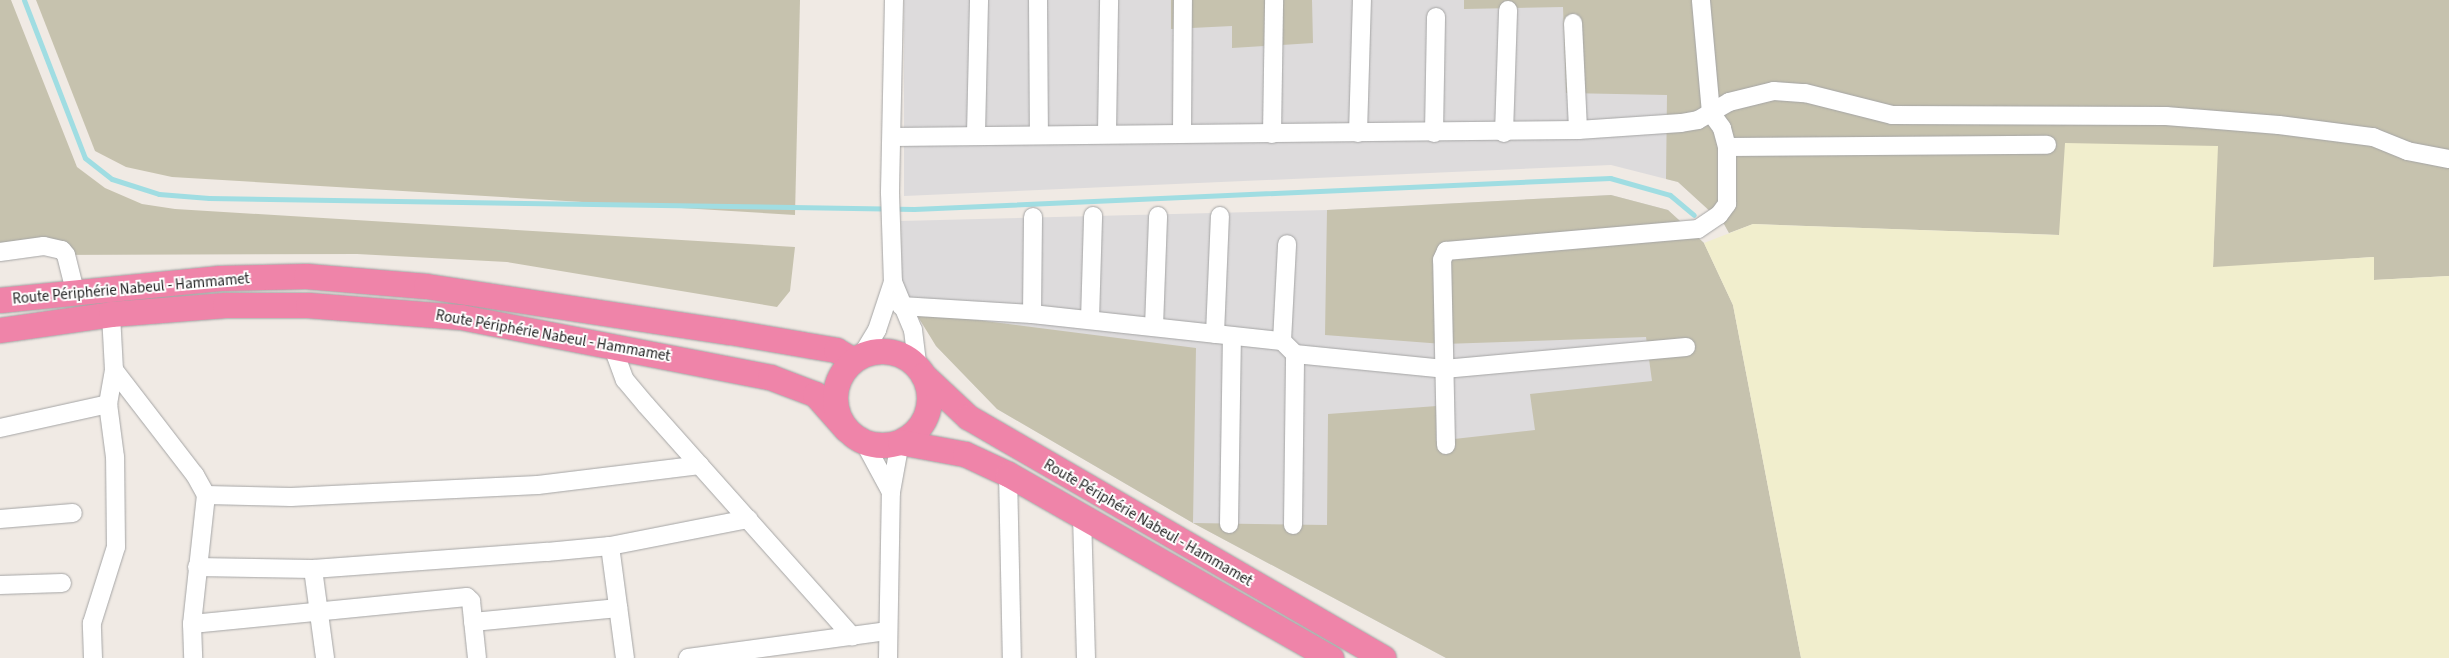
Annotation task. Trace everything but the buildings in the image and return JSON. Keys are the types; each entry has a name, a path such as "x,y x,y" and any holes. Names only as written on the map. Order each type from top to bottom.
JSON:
{"highway":[{"name":"Route Périphérie Nabeul - Hammamet","path":"0,300 220,278 306,276 426,286 808,345 836,350 857,358"},
{"name":"Route Périphérie Nabeul - Hammamet","path":"0,330 111,314 225,305 308,305 461,317 612,345 796,385 815,394 855,435"},
{"path":"877,351 892,352 921,371 929,390 929,406 923,421 914,433 900,442 876,445 855,435 838,416 835,393 842,372 857,358 877,351"},
{"name":"Route Périphérie Nabeul - Hammamet","path":"921,371 968,417 1383,658"},
{"name":"Route Périphérie Nabeul - Hammamet","path":"900,442 965,454 1008,474 1331,658"}],"street":[{"path":"894,0 893,137 890,193 893,282 901,306 913,330 921,371"},
{"path":"976,134 979,0"},
{"path":"1038,0 1039,133"},
{"path":"1107,133 1108,0"},
{"path":"1182,133 1183,0"},
{"path":"1272,134 1274,0"},
{"path":"1358,133 1362,0"},
{"path":"1446,445 1442,260 1446,251 1698,229 1719,215 1727,204 1727,147 1722,128 1711,113 1701,0"},
{"path":"1504,133 1508,10"},
{"path":"1434,133 1436,17"},
{"path":"1573,22 1578,130"},
{"path":"893,137 1039,133 1504,133 1578,130 1681,123 1711,113 1730,102 1774,91 1805,93 1892,115 2166,116 2279,125 2373,137 2407,151 2449,159"},
{"path":"1727,147 2046,145"},
{"path":"1090,320 1093,216"},
{"path":"1154,327 1158,216"},
{"path":"1215,334 1220,216"},
{"path":"1032,314 1033,217"},
{"path":"1282,341 1286,244"},
{"path":"0,252 44,246 62,250 66,255 75,291"},
{"path":"857,358 877,330 893,282"},
{"path":"901,306 1032,314 1282,341 1295,354 1444,369 1686,347"},
{"path":"93,658 92,623 116,547 116,457 106,404 114,370 111,314"},
{"path":"1230,524 1232,336"},
{"path":"612,345 625,380 852,636"},
{"path":"1293,526 1295,354"},
{"path":"114,370 195,476 206,495 192,624 193,658"},
{"path":"0,428 106,404"},
{"path":"855,435 891,492"},
{"path":"888,658 891,492 900,442"},
{"path":"206,495 291,498 538,485 700,466"},
{"path":"1008,474 1012,658"},
{"path":"0,519 73,512"},
{"path":"1082,515 1086,658"},
{"path":"197,567 313,569 610,546 748,519"},
{"path":"610,546 625,658"},
{"path":"313,569 325,658"},
{"path":"0,585 62,583"},
{"path":"192,624 467,597 471,600 476,658"},
{"path":"473,622 618,608"},
{"path":"688,658 888,631"}],"shaded area":[{"path":"0,0 11,0 77,167 105,188 142,204 175,209 795,247 790,291 777,307 507,262 357,254 42,255 0,261"},
{"path":"36,0 800,0 795,215 172,177 126,167 95,151"},
{"path":"904,0 2449,0 2449,276 2217,146 2059,235 1753,224 1729,233 1724,224 1678,182 1611,165 904,196"},
{"path":"1171,0 1312,0 1313,43 1232,48 1232,26 1171,29"},
{"path":"1464,0 2449,0 2449,276 2374,280 2373,257 2213,268 2217,146 2059,235 1753,224 1729,233 1724,224 1678,182 1666,179 1667,95 1566,93 1563,7 1464,9"},
{"path":"2065,143 2218,146 2213,267 2374,257 2374,280 2449,276 2449,658 1801,658 1733,305 1704,243 1753,224 2059,235"},
{"path":"1611,195 1668,210 1704,243 1801,658 1446,658 1193,523 997,409 936,346 902,285 901,221 1327,210"},
{"path":"1611,195 1668,210 1704,243 1733,305 1801,658 1446,658 1193,523 1327,525 1328,414 1437,406 1436,441 1535,430 1530,394 1652,381 1646,337 1443,344 1325,335 1327,210"},
{"path":"915,312 1196,348 1193,523 997,409 936,346"}],"waterway":[{"path":"24,0 85,158 112,179 159,194 209,198 914,209 1610,178 1670,195 1694,215"}]}
